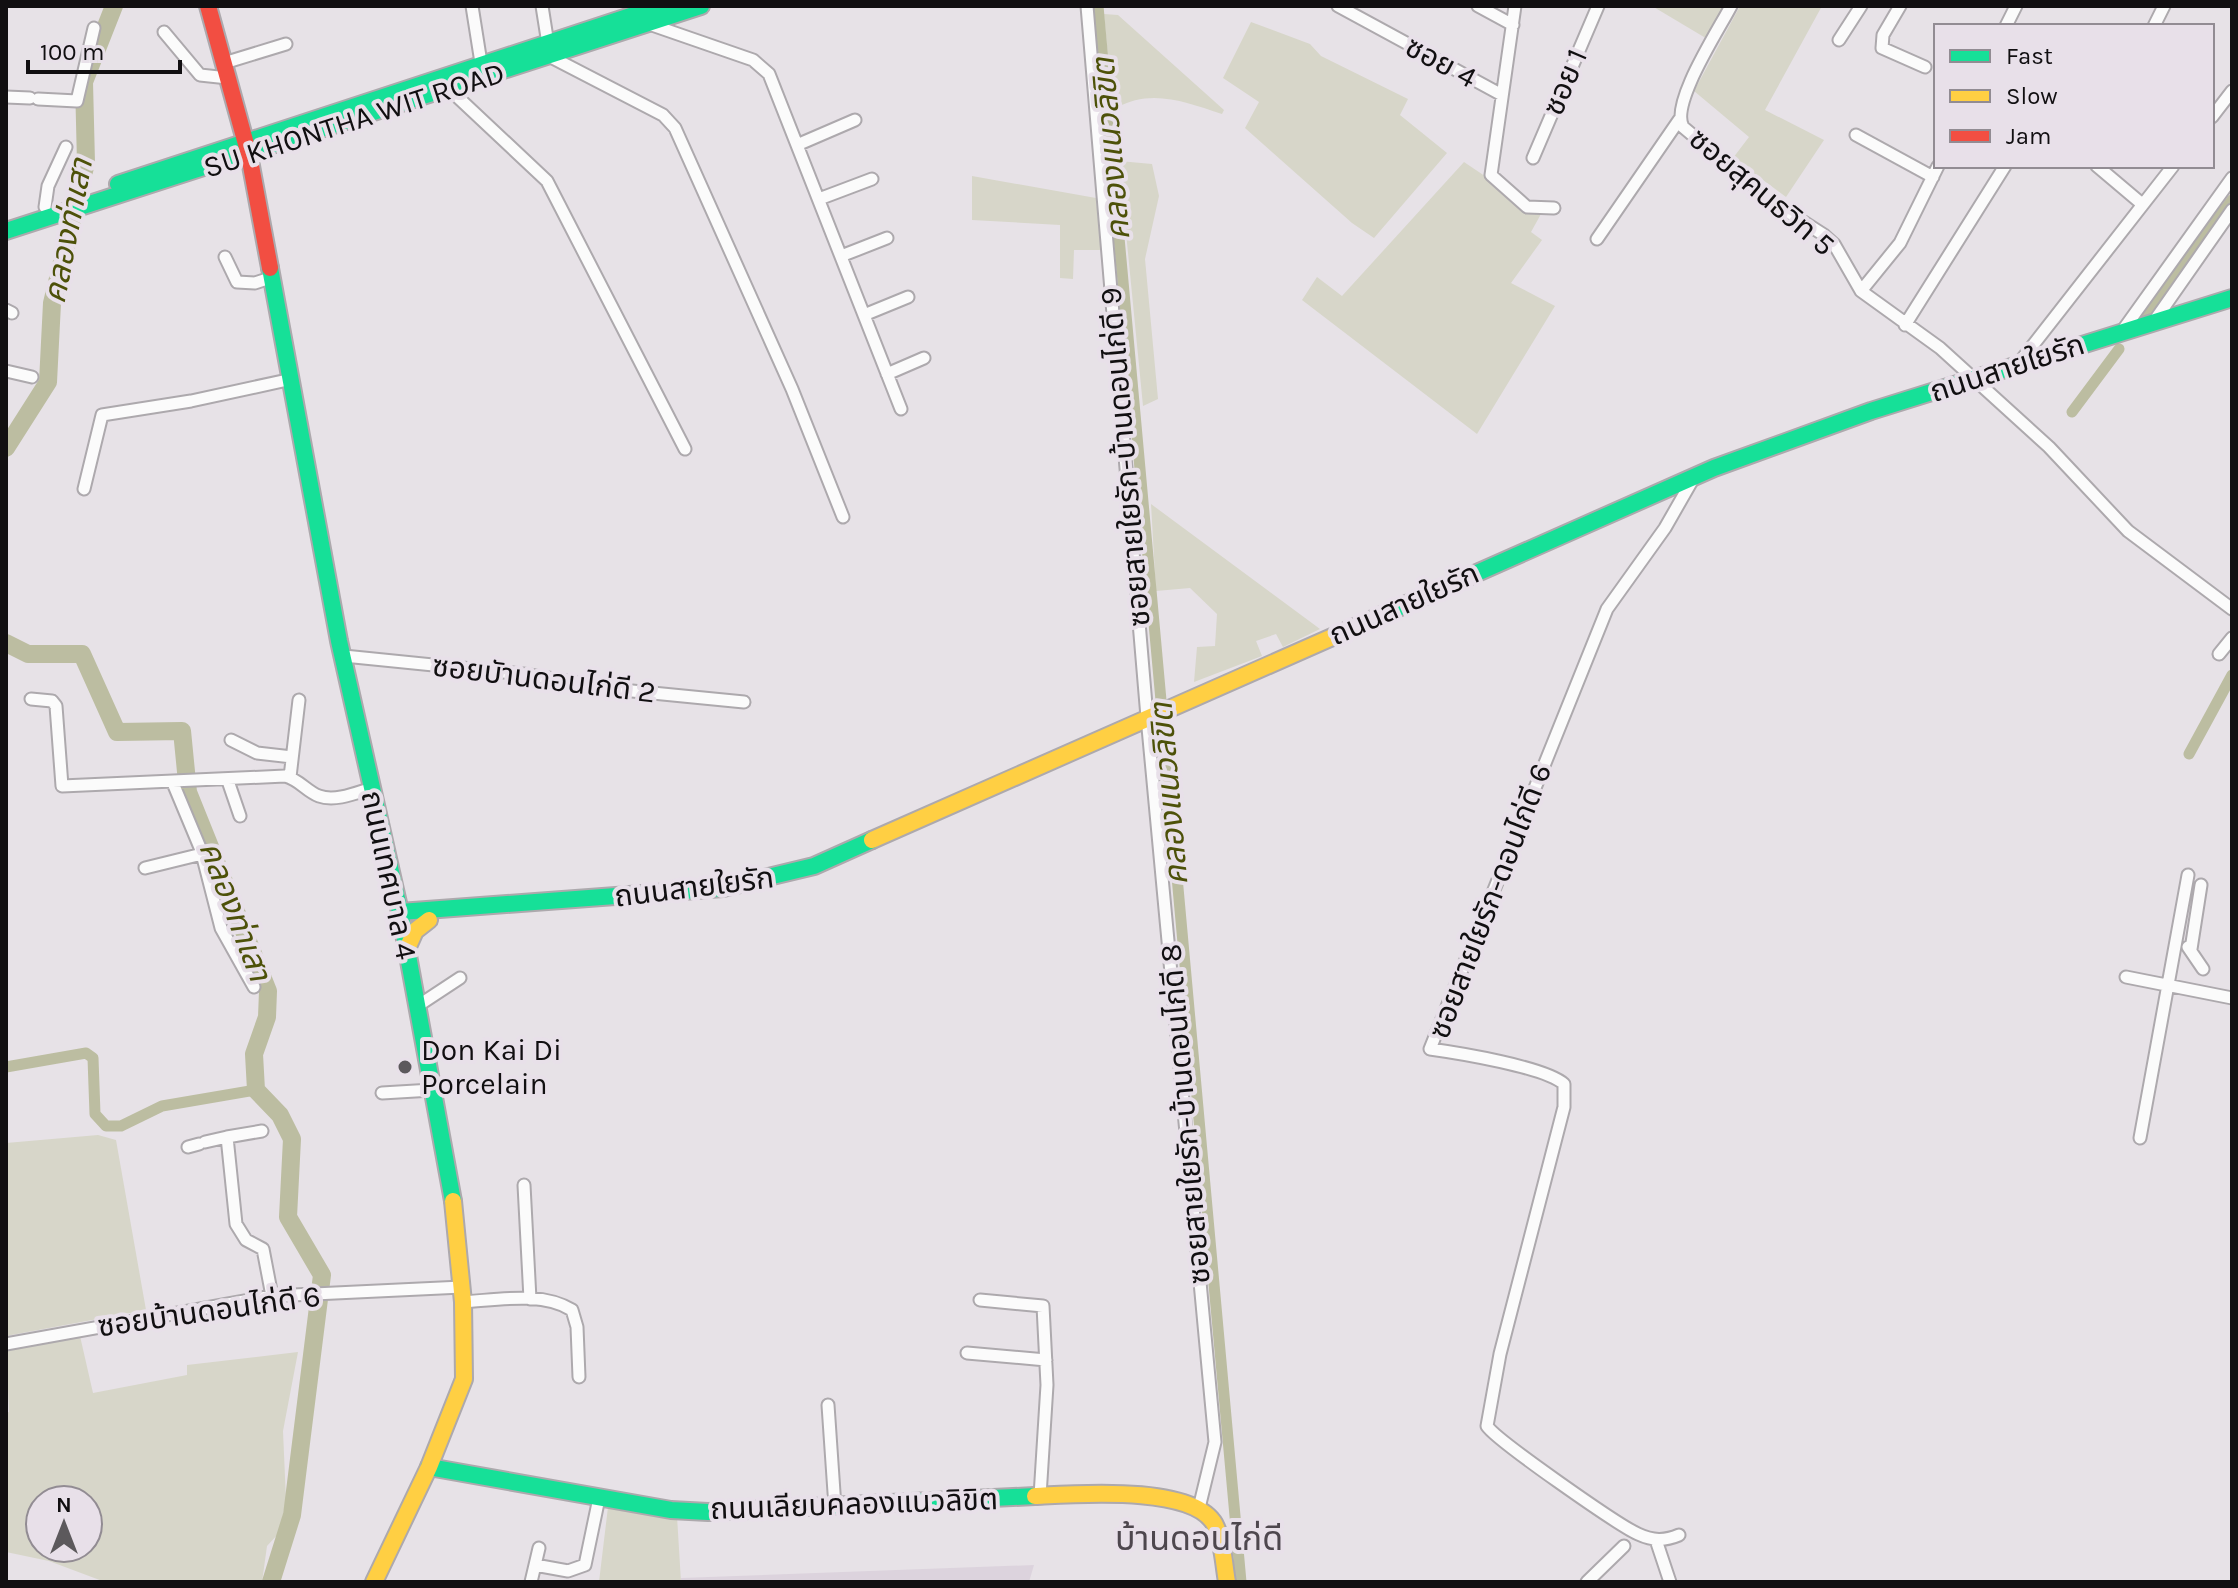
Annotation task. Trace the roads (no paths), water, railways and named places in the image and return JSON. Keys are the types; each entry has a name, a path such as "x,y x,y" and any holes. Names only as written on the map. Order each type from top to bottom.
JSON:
{"street":[{"name":"ถนนเทศบาล 4","path":"208,6 248,149 316,521 394,886 456,1218 463,1294 464,1379 429,1467 374,1582"},
{"path":"472,6 483,71"},
{"path":"542,6 548,50 663,115 675,128 792,389 843,517"},
{"name":"SU KHONTHA WIT ROAD","path":"641,19 661,6"},
{"name":"SU KHONTHA WIT ROAD","path":"248,149 641,19 701,6"},
{"name":"ซอยสายใยรัก-บ้านดอนไก่ดี 9","path":"1087,6 1156,713"},
{"name":"ซอย 4","path":"1338,6 1502,95"},
{"path":"1478,6 1513,25"},
{"path":"1515,6 1491,175 1527,207 1554,208"},
{"name":"ซอย 1","path":"1533,158 1598,6"},
{"name":"ซอยสุคนธวิท 5","path":"1731,6 1682,101 1679,120 1683,127 1756,189 1834,244 1861,291 1940,348 1974,378 2049,447 2128,531 2232,609"},
{"path":"1839,40 1861,6"},
{"path":"1900,6 1883,35 1882,48 1925,67"},
{"path":"2007,24 2016,6"},
{"path":"2155,24 2164,6"},
{"path":"641,19 762,65 819,199 901,409"},
{"path":"6,97 77,101 94,28"},
{"path":"164,32 200,75 226,71 286,44"},
{"name":"SU KHONTHA WIT ROAD","path":"6,220 90,198 449,89 483,71"},
{"path":"449,89 547,181 685,449"},
{"path":"2214,114 2232,91"},
{"path":"797,145 855,120"},
{"path":"1597,239 1679,120"},
{"path":"1856,135 1936,171 1900,243 1861,291"},
{"path":"54,207 48,186 66,147"},
{"path":"1905,325 2004,168"},
{"path":"2099,168 2142,204"},
{"path":"2019,363 2171,168"},
{"path":"2123,330 2232,178"},
{"path":"819,199 872,179"},
{"name":"SU KHONTHA WIT ROAD","path":"6,231 54,207"},
{"path":"2155,320 2232,210"},
{"path":"841,256 887,238"},
{"path":"225,257 237,282 255,283 273,277"},
{"path":"864,315 908,297"},
{"name":"ถนนสายใยรัก","path":"400,917 726,888 776,880 814,866 1693,478 1871,411 2232,298"},
{"path":"887,374 924,358"},
{"path":"6,371 32,377"},
{"path":"84,489 102,415 191,401 292,379"},
{"name":"ซอยสายใยรัก-ดอนไก่ดี 6","path":"1656,1540 1637,1534 1507,1447 1487,1426 1500,1354 1559,1130 1564,1084 1557,1077 1520,1067 1430,1049 1607,609 1665,528 1693,478"},
{"path":"2219,654 2232,638"},
{"name":"ซอยบัานดอนไก่ดี 2","path":"344,656 523,674 622,690 744,702"},
{"path":"31,699 52,701 56,706 62,786 290,777 319,796 332,798 372,788"},
{"path":"290,777 299,700"},
{"name":"ซอยสายใยรัก-บ้านดอนไก่ดี 8","path":"1156,713 1215,1442 1199,1508"},
{"path":"231,740 257,753 292,757"},
{"path":"228,781 240,816"},
{"path":"179,783 221,928 254,987"},
{"path":"145,868 202,854"},
{"path":"2140,1138 2188,875"},
{"path":"2191,949 2201,885"},
{"path":"394,886 429,915 415,931 406,951"},
{"path":"2176,942 2191,949 2203,969"},
{"path":"2126,977 2232,998"},
{"path":"416,1007 460,978"},
{"path":"382,1093 432,1090"},
{"path":"197,1145 262,1131"},
{"path":"227,1137 236,1224 246,1240 263,1249 272,1296"},
{"path":"524,1185 530,1299"},
{"name":"ซอยบ้านดอนไก่ดี 6","path":"6,1344 272,1296 314,1293 463,1294 530,1299 562,1304 572,1310 577,1327 579,1377"},
{"path":"980,1300 1043,1306 1046,1360 1040,1496"},
{"path":"967,1353 1046,1360"},
{"path":"828,1405 835,1507"},
{"name":"ถนนเลียบคลองแนวลิขิต","path":"429,1467 671,1510 708,1512 1040,1496 1156,1496 1199,1508"},
{"path":"535,1565 568,1571 585,1565 599,1498"},
{"path":"1199,1508 1216,1525 1227,1582"},
{"path":"1670,1582 1656,1540 1668,1540 1679,1535"},
{"path":"1587,1582 1624,1546"},
{"path":"531,1582 539,1548"}],"waterway":[{"name":"คลองท่าเสา","path":"6,448 48,382 52,303 86,163 84,82 114,6"},
{"name":"คลองแนวลิขิต","path":"1098,6 1241,1582"},
{"path":"2147,314 2232,200"},
{"path":"2072,412 2119,349"},
{"name":"คลองท่าเสา","path":"6,643 28,654 82,654 117,732 182,731 188,792 268,991 267,1017 254,1054 256,1090 280,1115 292,1139 288,1217 322,1275 292,1515 271,1582"},
{"path":"2189,754 2232,675"},
{"path":"6,1067 86,1053 93,1058 95,1114 106,1126 121,1126 162,1106 256,1090"}],"place":[{"name":"Don Kai Di Porcelain","path":"405,1067"}],"district":[{"name":"บ้านดอนไก่ดี","path":"1199,1539"}]}
